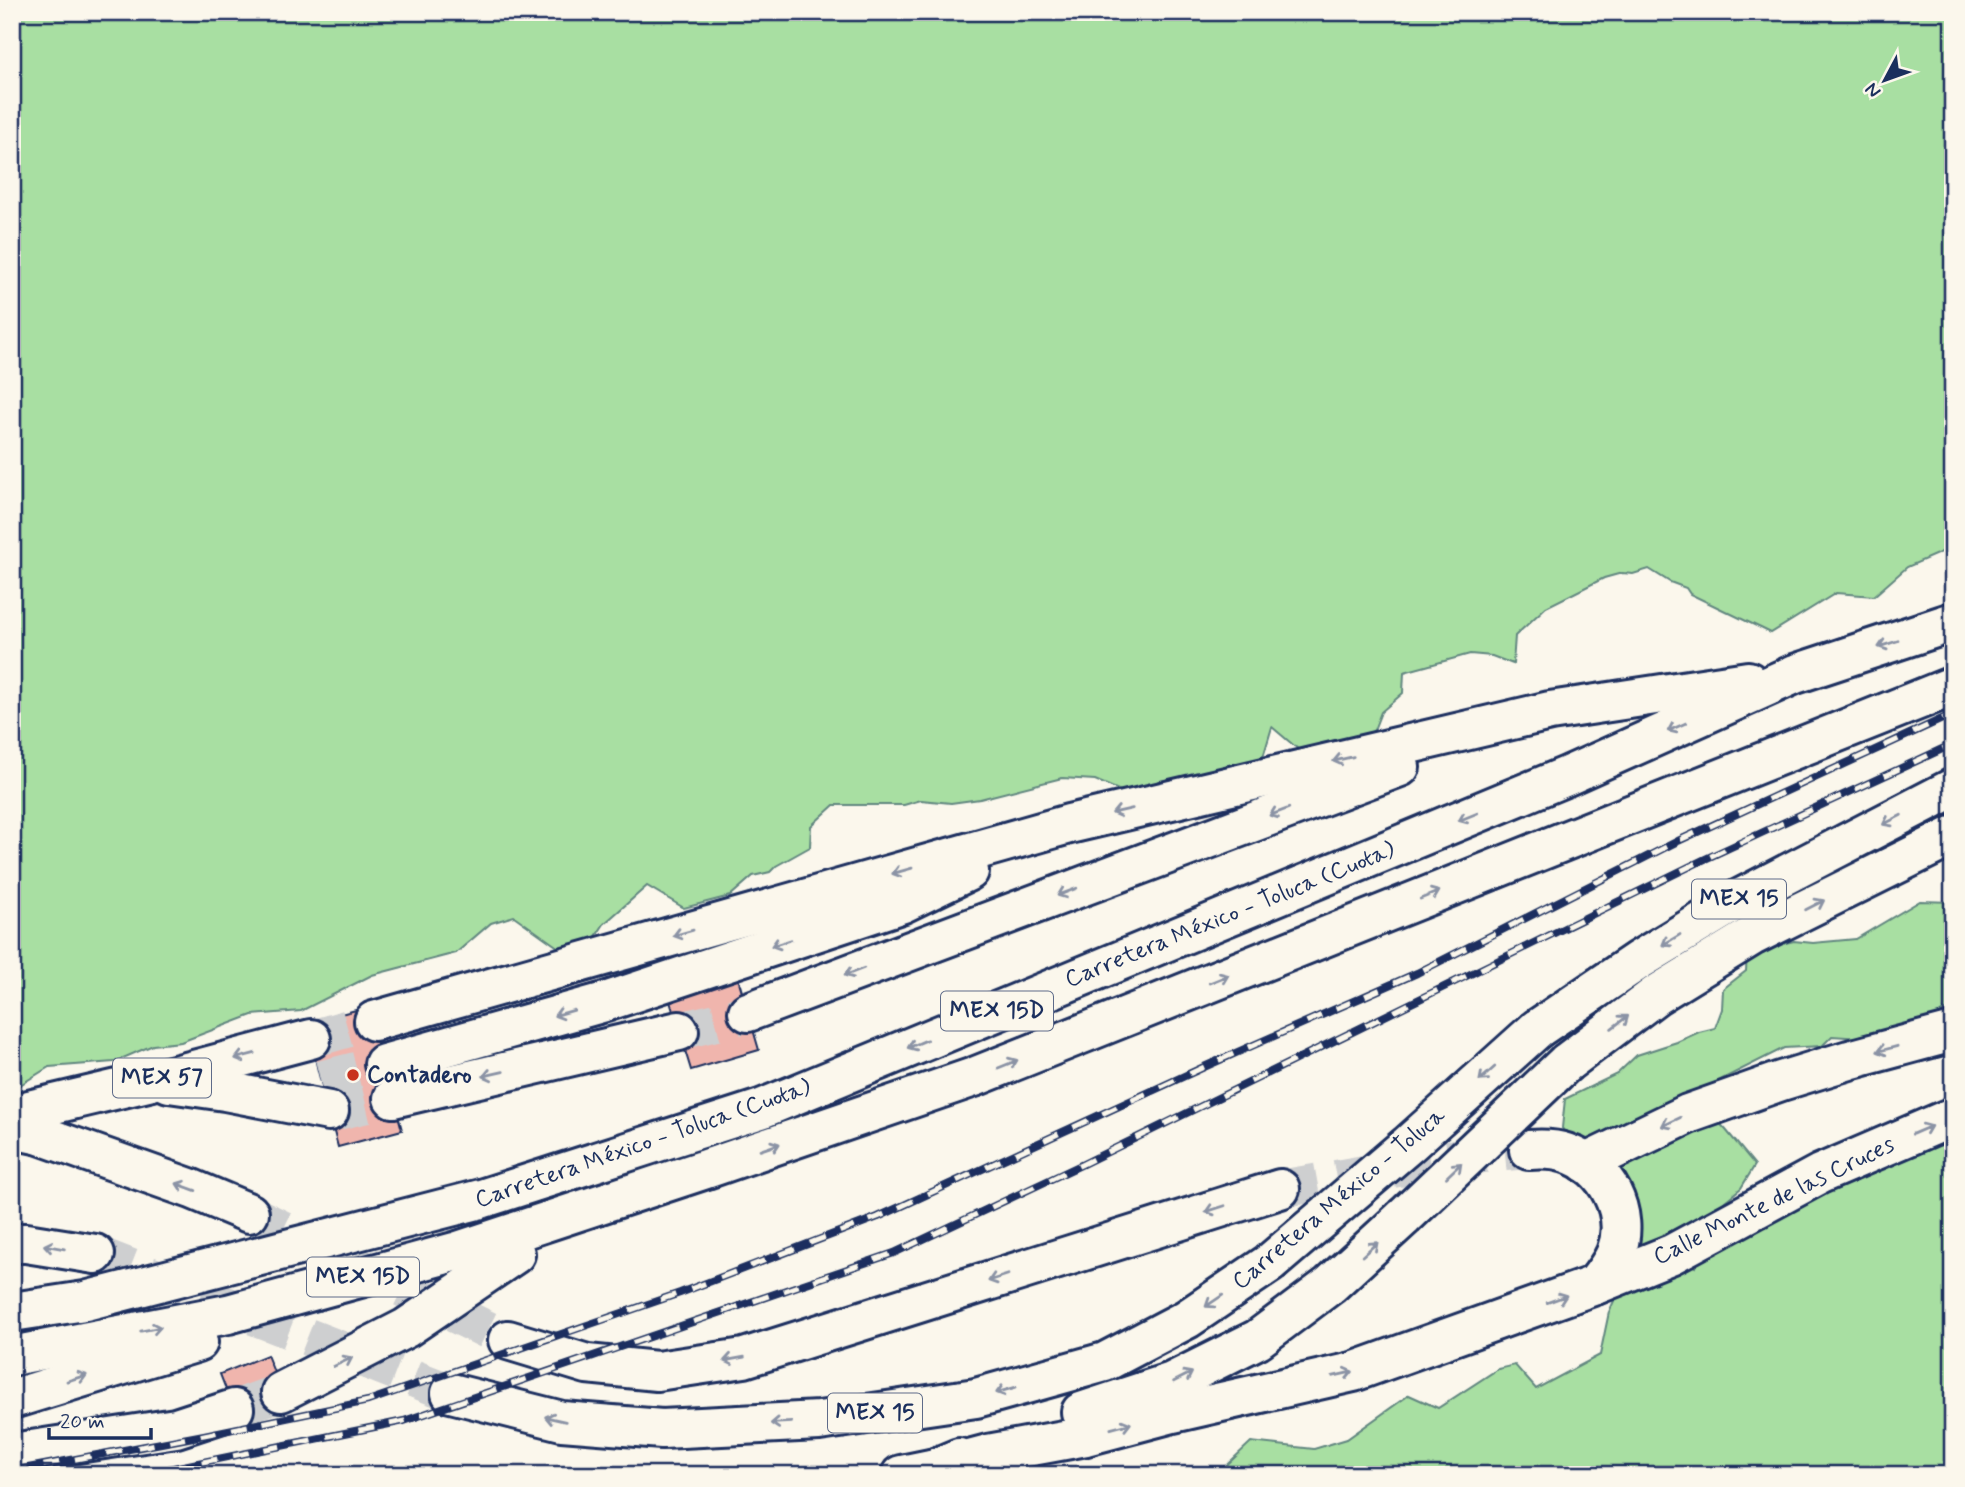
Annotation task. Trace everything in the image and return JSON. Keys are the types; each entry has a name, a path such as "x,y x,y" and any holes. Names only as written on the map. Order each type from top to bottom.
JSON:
{"main road":[{"name":"Carretera México - Toluca (Cuota)","path":"12,1312 85,1301 481,1199 761,1109 1567,776 1795,674 1953,622"},
{"path":"374,1021 1069,824 1550,710 1795,674"},
{"name":"Carretera México - Toluca (Cuota)","path":"12,1356 228,1314 458,1251 974,1077 1953,687"},
{"path":"748,1012 1550,710"},
{"name":"Carretera México - Toluca","path":"451,1393 562,1421 662,1429 819,1421 976,1398 1105,1362 1187,1320 1270,1263 1538,1029 1639,960 1741,898 1953,788"},
{"path":"679,1031 388,1081 605,1002 903,903 1069,824"},
{"name":"Carretera México - Toluca","path":"918,1471 1057,1420 1172,1382 1258,1339 1330,1285 1566,1063 1656,995 1752,936 1953,836"},
{"path":"1586,1163 1700,1110 1849,1059 1953,1032"},
{"name":"MEX 57","path":"12,1114 311,1039"},
{"path":"152,1081 225,1091 324,1096"},
{"name":"Calle Monte de las Cruces","path":"918,1471 988,1454 1086,1436 1353,1372 1595,1285 1672,1254 1820,1174 1953,1117"},
{"path":"12,1129 40,1135 192,1189 249,1213"},
{"path":"1529,1150 1549,1149 1569,1154 1586,1163 1602,1177 1613,1194 1619,1213 1620,1233 1608,1270 1595,1285"},
{"path":"12,1399 222,1334 515,1254 706,1169"},
{"path":"508,1340 587,1364 657,1371 744,1358 1280,1189"},
{"path":"12,1243 95,1254"},
{"path":"281,1392 406,1328 515,1254"},
{"path":"12,1453 176,1428 233,1409"}],"green space":[{"path":"12,12 1953,12 1953,547 1907,567 1874,596 1836,593 1771,633 1690,594 1686,588 1649,569 1604,578 1546,607 1515,636 1513,664 1492,656 1470,654 1404,672 1403,693 1381,712 1374,730 1324,771 1272,727 1257,770 1142,800 1095,780 1062,778 980,799 951,803 921,800 904,805 834,805 811,826 810,847 770,872 753,876 730,896 684,908 647,886 604,924 587,950 576,960 514,916 491,923 456,953 372,975 301,1011 252,1015 181,1042 153,1045 114,1062 49,1067 12,1090"},
{"path":"1920,901 1953,902 1953,1010 1944,1010 1926,1026 1899,1026 1876,1039 1832,1036 1822,1046 1784,1048 1704,1088 1695,1097 1755,1165 1741,1188 1694,1230 1638,1253 1597,1181 1562,1128 1565,1099 1617,1074 1637,1055 1715,1028 1722,1009 1723,989 1746,971 1747,952 1794,941 1813,943 1856,939"},
{"path":"1953,1112 1953,1475 1216,1475 1251,1442 1314,1449 1347,1439 1409,1395 1438,1408 1498,1369 1515,1365 1536,1389 1600,1355 1609,1312 1617,1294 1663,1248 1695,1267 1708,1232"}],"building":[{"path":"738,978 759,1050 691,1070 669,998"},
{"name":"Contadero","path":"371,1006 402,1130 338,1147 307,1023"},
{"path":"267,1355 286,1402 238,1420 220,1374"}],"tunnel":[{"path":"679,1031 748,1012"},
{"path":"311,1039 374,1021"},
{"path":"320,1080 384,1064"},
{"path":"329,1111 393,1098"},
{"path":"1280,1189 1472,1155 1529,1150"},
{"path":"249,1213 508,1340"},
{"path":"95,1254 451,1393"},
{"path":"234,1409 281,1392"}],"railway":[{"path":"12,1471 368,1401 680,1293 878,1217 1204,1067 1417,973 1678,841 1953,714"},
{"path":"139,1475 404,1421 894,1253 1083,1164 1703,860 1953,744"}],"place":[{"name":"Contadero","path":"353,1075"}]}
